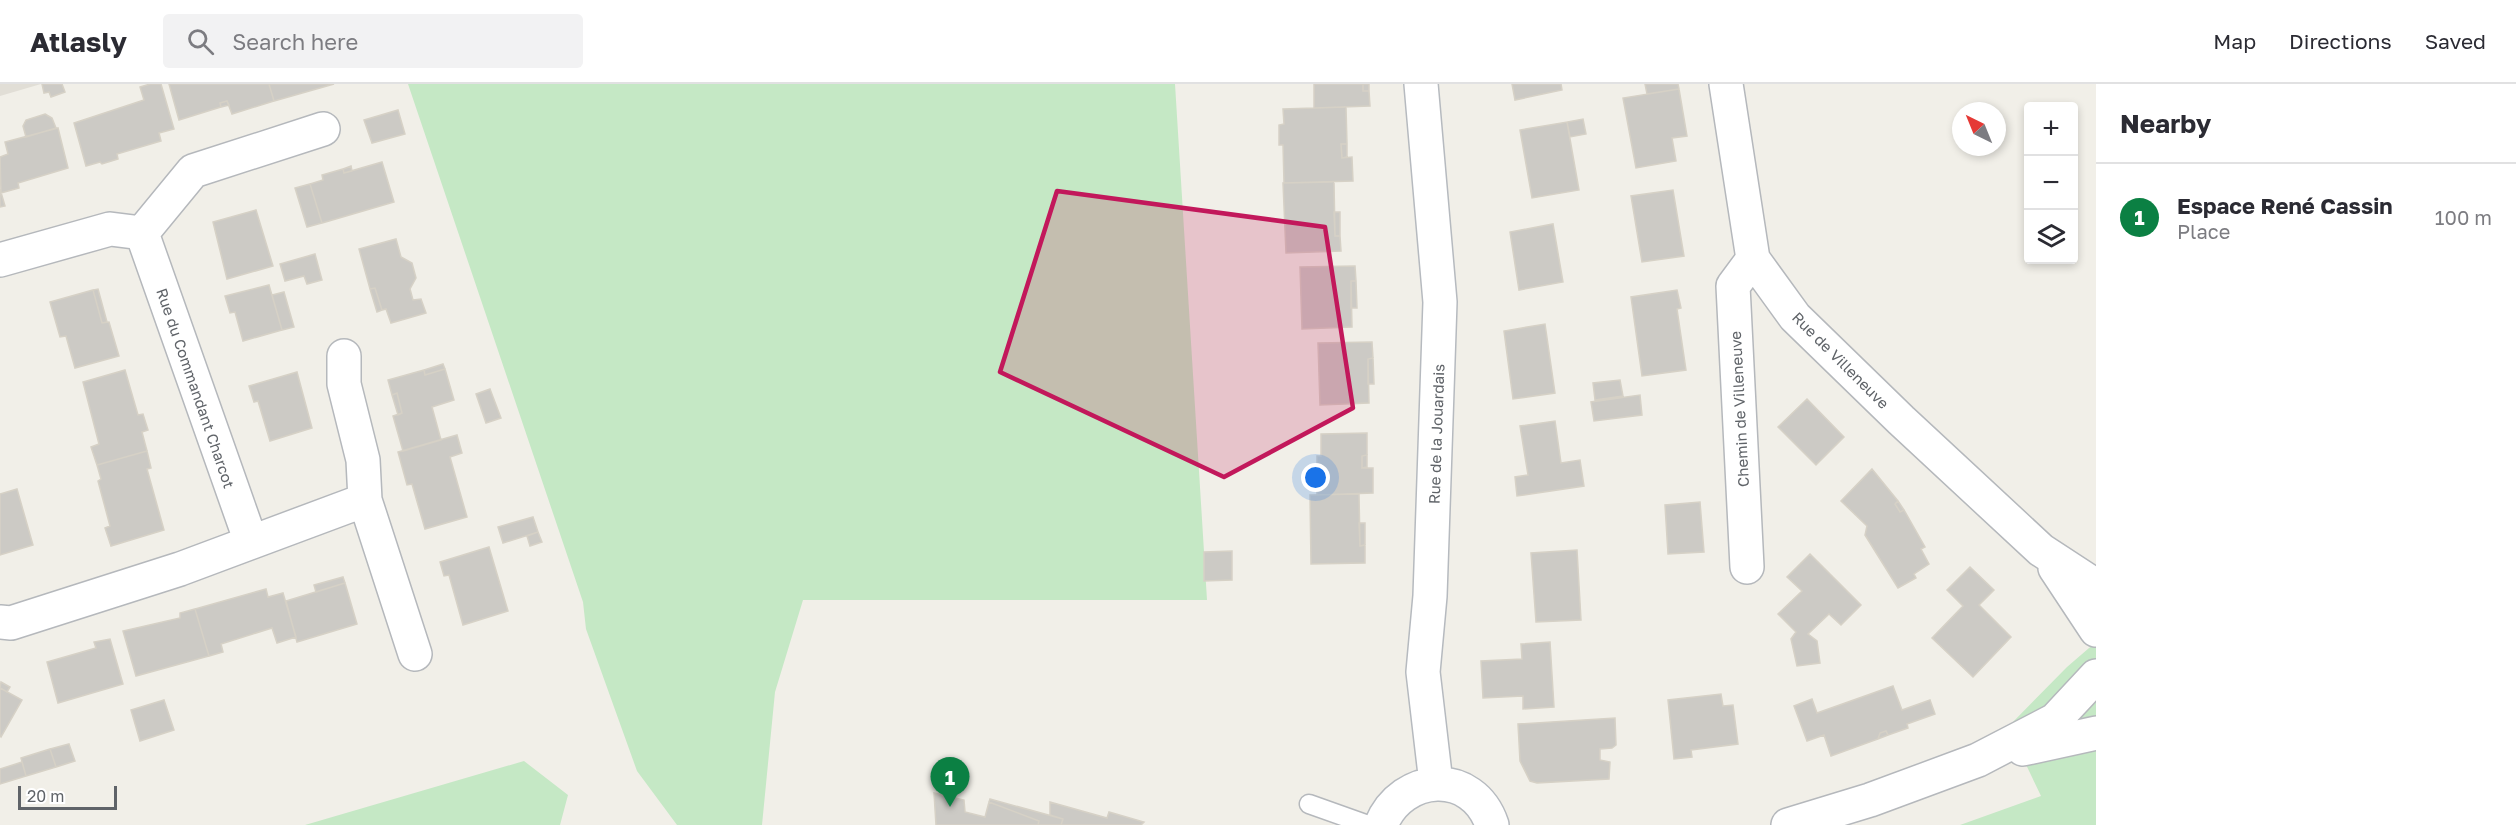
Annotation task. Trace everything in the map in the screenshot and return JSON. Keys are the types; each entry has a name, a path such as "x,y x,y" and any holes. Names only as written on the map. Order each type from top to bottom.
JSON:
{"street":[{"name":"Rue de la Jouardais","path":"1422,84 1440,302 1430,596 1423,672 1436,783"},
{"name":"Rue de Villeneuve","path":"1726,85 1753,259 1795,317 1900,420 2041,549 2096,586"},
{"path":"0,260 110,229 142,233 193,171 323,129"},
{"name":"Rue du Commandant Charcot","path":"142,233 250,542"},
{"name":"Chemin de Villeneuve","path":"1747,567 1733,286 1753,259"},
{"path":"344,356 344,384 363,460 365,500 415,654"},
{"path":"0,622 11,623 22,620 180,569 365,500"},
{"name":"Rue de Villeneuve","path":"2041,549 2080,602 2096,630"},
{"path":"1788,825 1870,801 1978,760 2055,720 2096,676"},
{"path":"1978,760 2096,733"},
{"path":"1381,825 1387,811 1400,797 1417,787 1436,783 1454,786 1470,794 1483,806 1492,825"}],"lane":[{"path":"1309,804 1368,825"}],"highlighted area":[{"path":"1057,191 1325,227 1353,408 1224,477 1000,372"}],"shaded area":[{"path":"0,84 41,84 0,96"}],"green space":[{"path":"408,84 1175,84 1207,600 803,600 775,692 762,825 677,825 637,771 586,629 583,602"},
{"path":"2096,642 2096,825 1960,825 2041,796 2008,727 2067,667"},
{"path":"524,761 568,795 560,825 305,825"}],"building":[{"path":"42,84 62,84 65,92 51,97 49,92 44,93"},
{"path":"161,84 174,129 159,133 161,141 117,154 118,159 86,166 74,123 144,100 140,87"},
{"path":"169,84 269,84 274,101 232,114 227,101 220,103 221,107 179,120"},
{"path":"269,84 334,84 274,101"},
{"path":"1314,84 1363,84 1363,91 1369,91 1370,106 1314,108"},
{"path":"1363,84 1369,84 1369,91 1363,91"},
{"path":"1512,84 1561,84 1562,90 1515,100"},
{"path":"1645,84 1678,84 1679,89 1647,94"},
{"path":"1679,89 1687,136 1672,138 1676,161 1636,168 1623,98"},
{"path":"227,101 229,105 221,107 220,103"},
{"path":"1346,107 1347,144 1341,144 1342,158 1352,157 1353,181 1284,183 1283,145 1279,145 1279,125 1284,124 1283,109"},
{"path":"398,110 405,134 372,143 364,120"},
{"path":"45,114 52,118 56,128 26,137 23,126 26,120"},
{"path":"1583,119 1586,134 1570,137 1567,122"},
{"path":"1567,122 1579,190 1532,198 1520,130"},
{"path":"58,128 68,168 18,183 19,188 1,193 0,157 8,154 5,142"},
{"path":"1341,144 1347,144 1347,157 1342,158"},
{"path":"382,162 394,202 322,223 310,184 323,180 322,175 343,169 344,173"},
{"path":"351,166 352,171 344,173 343,169"},
{"path":"1334,182 1335,236 1340,236 1341,251 1286,253 1283,183"},
{"path":"310,184 322,223 307,227 295,188"},
{"path":"0,189 5,206 0,207"},
{"path":"1673,190 1684,256 1642,262 1631,196"},
{"path":"256,210 273,266 227,279 213,222"},
{"path":"1334,212 1340,212 1340,236 1335,236"},
{"path":"1553,224 1563,282 1519,290 1510,232"},
{"path":"396,239 401,257 412,263 416,278 410,289 413,300 421,299 426,313 391,323 386,309 382,310 375,288 370,289 359,249"},
{"path":"315,254 322,280 307,284 304,276 285,281 280,264"},
{"path":"1355,266 1356,281 1351,281 1352,327 1302,329 1300,267"},
{"path":"1351,281 1356,281 1357,308 1351,308"},
{"path":"269,285 282,330 243,341 235,312 230,313 225,296"},
{"path":"375,288 382,310 377,312 370,289"},
{"path":"98,289 107,322 102,323 93,290"},
{"path":"93,290 102,323 109,322 119,356 75,368 66,336 60,337 50,302"},
{"path":"1677,290 1681,308 1677,309 1686,370 1642,376 1631,297"},
{"path":"284,292 294,327 282,330 272,295"},
{"path":"1545,324 1555,393 1513,399 1504,331"},
{"path":"1372,342 1373,358 1368,359 1369,403 1320,405 1318,343"},
{"path":"1373,358 1374,384 1368,384 1368,359"},
{"path":"443,364 445,369 425,375 424,370"},
{"path":"445,369 454,400 432,407 441,440 403,451 393,416 402,413 397,393 392,395 388,380 424,370 425,375"},
{"path":"125,370 138,415 143,414 148,430 142,432 147,451 97,465 91,447 99,444 83,382"},
{"path":"297,372 312,428 270,441 258,401 254,402 249,386"},
{"path":"1620,380 1623,396 1595,400 1593,383"},
{"path":"490,389 501,418 486,423 476,394"},
{"path":"397,393 402,413 398,415 392,395"},
{"path":"1640,395 1642,415 1594,421 1591,402"},
{"path":"1807,399 1844,437 1816,465 1778,427"},
{"path":"1555,421 1561,463 1580,460 1584,486 1517,496 1515,477 1528,475 1520,426"},
{"path":"1367,433 1367,455 1362,456 1362,468 1373,468 1373,493 1317,495 1317,456 1321,456 1321,434"},
{"path":"457,435 462,453 450,457 467,517 425,529 412,484 407,485 398,452"},
{"path":"147,451 151,468 147,469 164,530 111,546 105,528 110,526 98,481 101,479 97,465"},
{"path":"1367,455 1367,467 1362,468 1362,456"},
{"path":"1872,469 1898,501 1895,504 1900,512 1904,510 1925,547 1921,549 1929,564 1914,574 1916,578 1898,588 1865,535 1867,526 1841,501"},
{"path":"17,489 33,545 0,555 0,494"},
{"path":"1359,494 1360,546 1365,545 1365,563 1311,564 1310,495"},
{"path":"1898,501 1904,510 1900,512 1895,504"},
{"path":"1700,502 1704,552 1668,554 1665,505"},
{"path":"533,517 538,532 503,543 498,527"},
{"path":"1359,523 1365,523 1365,545 1360,546"},
{"path":"538,532 542,542 530,546 527,536"},
{"path":"489,547 508,611 463,625 449,575 444,576 440,562"},
{"path":"1577,550 1581,620 1536,622 1531,553"},
{"path":"1232,551 1232,580 1204,581 1204,552"},
{"path":"1810,554 1861,605 1841,625 1829,614 1808,634 1817,641 1820,663 1797,666 1791,639 1796,632 1778,614 1802,591 1787,577"},
{"path":"1970,567 1994,590 1979,605 2011,637 1973,677 1932,638 1963,606 1947,590"},
{"path":"343,577 345,583 316,592 314,585"},
{"path":"345,583 357,624 297,642 286,601"},
{"path":"266,589 268,597 283,593 296,637 277,643 272,628 221,644 223,652 209,656 195,609"},
{"path":"195,609 209,656 136,676 123,631 180,618 180,613"},
{"path":"110,639 123,684 58,703 47,662 96,648 94,642"},
{"path":"1550,642 1554,707 1523,709 1523,696 1483,698 1481,661 1522,659 1521,644"},
{"path":"1,682 10,687 7,692 0,688"},
{"path":"1893,686 1902,710 1930,700 1935,714 1907,724 1908,728 1888,735 1886,731 1880,733 1878,739 1831,756 1824,735 1807,741 1794,706 1812,699 1817,713"},
{"path":"0,688 22,700 1,737 0,736"},
{"path":"1721,694 1723,706 1733,705 1738,744 1691,750 1692,757 1674,759 1668,700"},
{"path":"164,700 174,730 140,741 131,710"},
{"path":"1615,718 1616,745 1612,748 1600,749 1600,760 1610,762 1609,779 1537,783 1530,781 1520,761 1518,724"},
{"path":"1886,731 1888,735 1878,739 1880,733"},
{"path":"69,744 75,761 56,767 50,749"},
{"path":"50,749 56,767 26,776 21,758"},
{"path":"22,762 26,776 0,784 0,769"},
{"path":"934,793 964,800 965,812 985,817 989,802 1039,821 1038,825 936,825"},
{"path":"990,799 1063,819 1061,825 1038,825 1039,821 989,802"},
{"path":"1050,802 1107,818 1109,812 1144,822 1141,825 1061,825 1063,819 1050,815"}],"place":[{"name":"Espace René Cassin","path":"950,807"}]}
